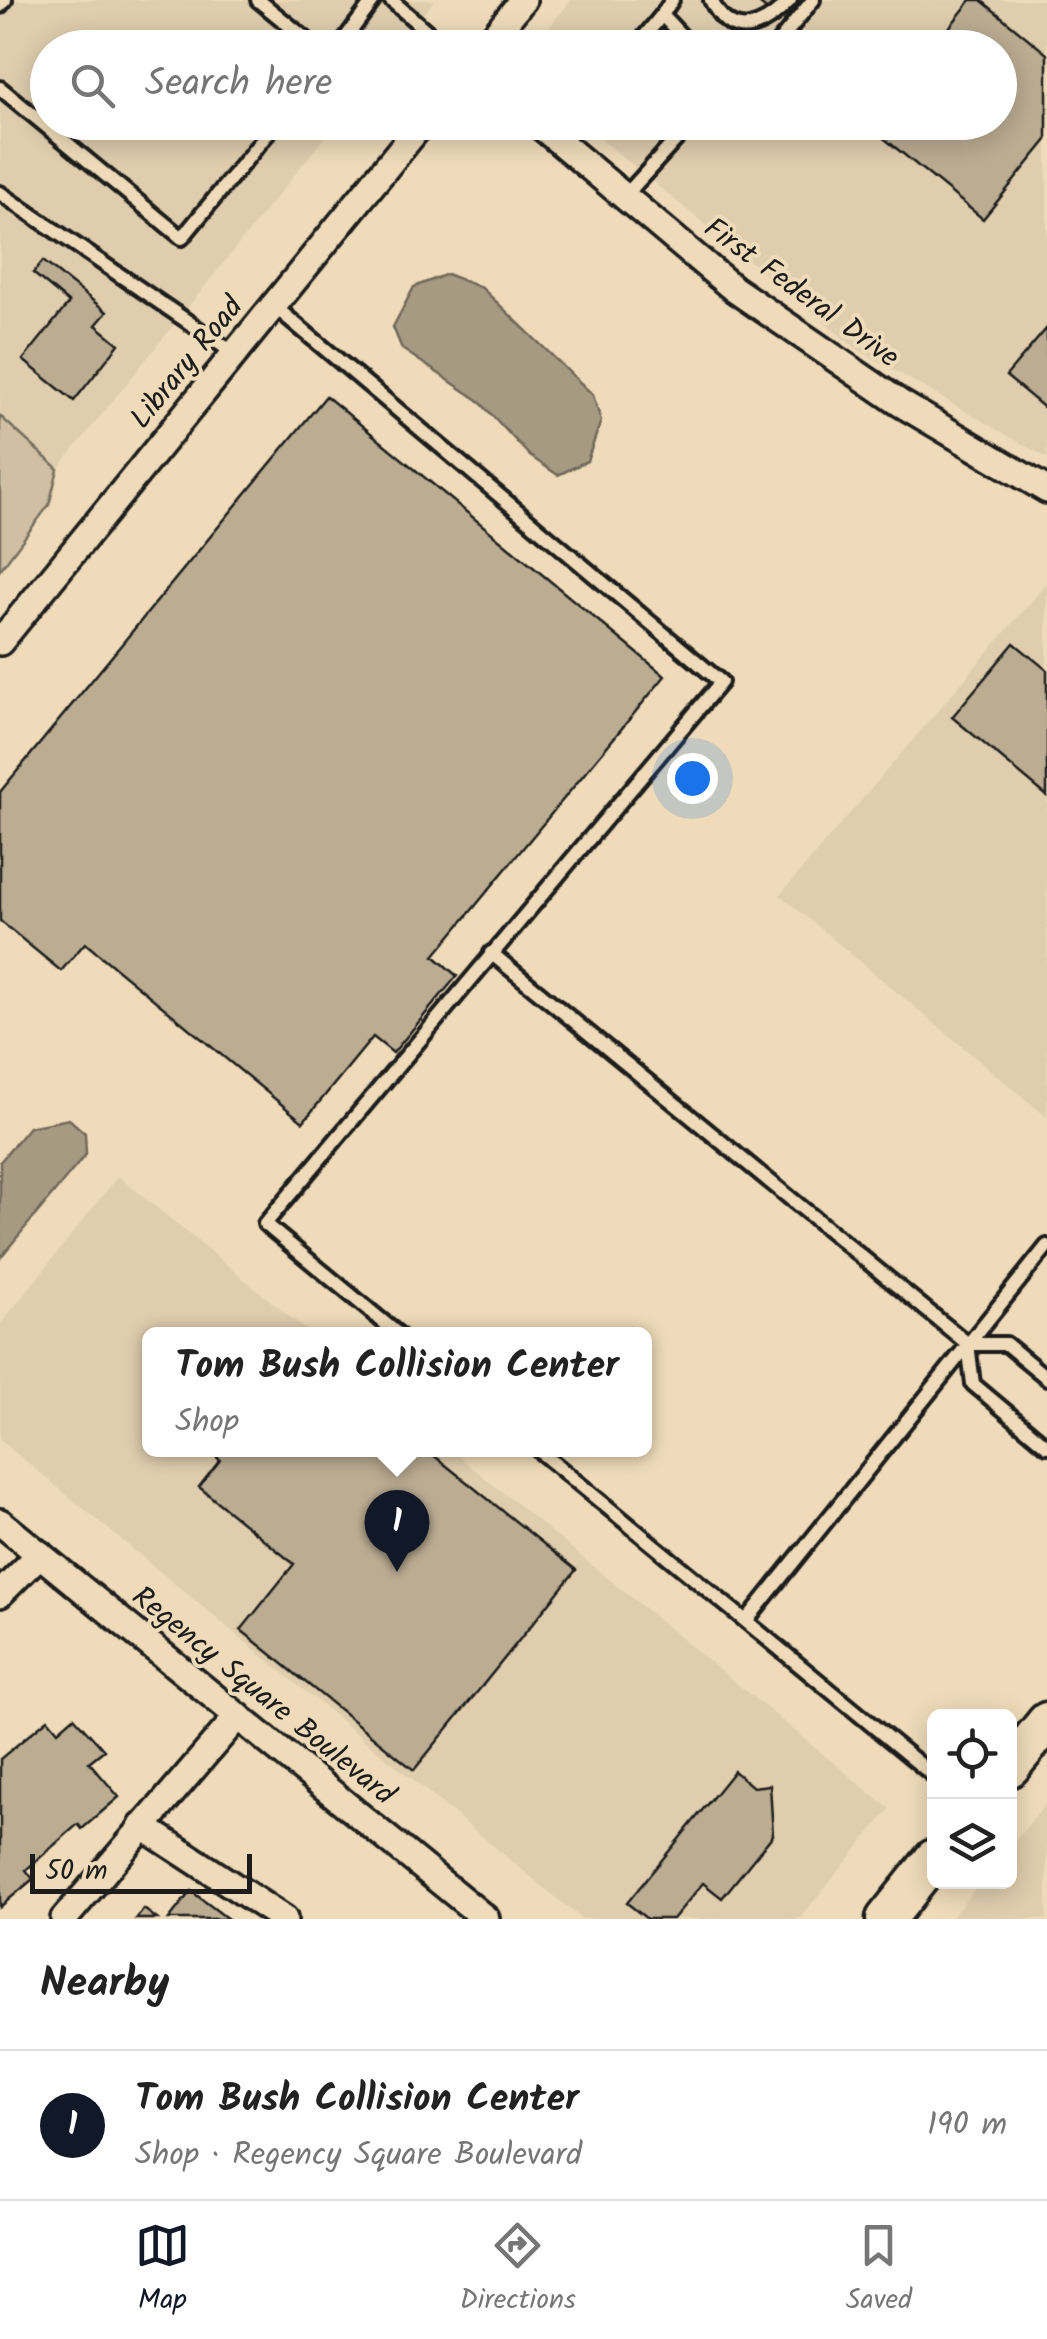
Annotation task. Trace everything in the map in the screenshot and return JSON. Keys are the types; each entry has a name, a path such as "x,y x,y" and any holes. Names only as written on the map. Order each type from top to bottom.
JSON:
{"main road":[{"path":"1017,1758 1047,1722"},
{"path":"897,1911 927,1869"}],"street":[{"path":"498,30 522,0"},
{"name":"Library Road","path":"0,642 408,140"},
{"name":"First Federal Drive","path":"573,140 624,197 734,289 855,374 1047,490"},
{"name":"Regency Square Boulevard","path":"0,1522 486,1919"},
{"path":"0,1594 40,1554"},
{"path":"64,1919 238,1716"},
{"path":"142,1826 284,1919"}],"lane":[{"path":"0,6 5,0"},
{"path":"258,0 296,30"},
{"path":"352,30 374,0"},
{"path":"390,0 425,30"},
{"path":"650,30 672,0"},
{"path":"711,0 725,18 755,28 768,24 790,0"},
{"path":"789,30 813,0"},
{"path":"662,15 676,30"},
{"path":"0,88 30,113"},
{"path":"63,140 182,238 261,140"},
{"path":"624,197 676,140"},
{"path":"0,193 235,354"},
{"path":"274,306 721,682 264,1224 389,1327"},
{"path":"491,953 968,1344 1006,1344 1047,1378"},
{"path":"746,1621 1047,1246"},
{"path":"968,1344 973,1384 1047,1446"},
{"path":"547,1457 927,1770"}],"shaded area":[{"path":"0,0 435,0 410,30 30,30 30,140 322,140 58,469 0,416"},
{"path":"571,0 1047,0 1047,458 857,349 602,140 1017,140 1017,30 547,30"},
{"path":"447,274 482,288 593,395 601,421 587,461 558,475 530,456 478,400 402,349 393,327 414,287"},
{"path":"0,416 58,469 49,505 0,570"},
{"path":"1047,583 1047,1117 780,895"},
{"path":"69,1119 85,1133 86,1154 0,1258 0,1162 29,1127"},
{"path":"118,1176 302,1327 142,1327 142,1457 460,1457 890,1809 799,1919 582,1919 0,1440 0,1325"},
{"path":"1047,1802 1047,1919 950,1919 975,1889 1017,1889 1017,1838"}],"building":[{"path":"755,0 780,0 770,12"},
{"path":"971,0 981,0 1047,54 1047,140 983,219 886,140 1017,140 1017,30 947,30"},
{"path":"43,261 107,312 96,325 119,344 74,401 23,360 69,303 33,273"},
{"path":"1047,328 1047,410 1006,376"},
{"path":"326,396 665,676 434,956 457,976 393,1053 373,1037 303,1122 85,943 61,971 0,921 0,792"},
{"path":"1014,643 1047,670 1047,796 952,717"},
{"path":"216,1457 436,1457 576,1570 414,1770 241,1630 294,1564 199,1487 220,1460"},
{"path":"74,1717 104,1750 89,1762 119,1797 82,1829 78,1824 26,1870 33,1879 0,1907 0,1759 48,1719 58,1731"},
{"path":"734,1771 753,1787 770,1785 773,1835 722,1898 703,1883 673,1919 647,1919 627,1903"},
{"path":"191,1891 228,1919 169,1919"},
{"path":"144,1909 157,1919 136,1919"}],"place":[{"name":"Tom Bush Collision Center","path":"397,1572"}]}
